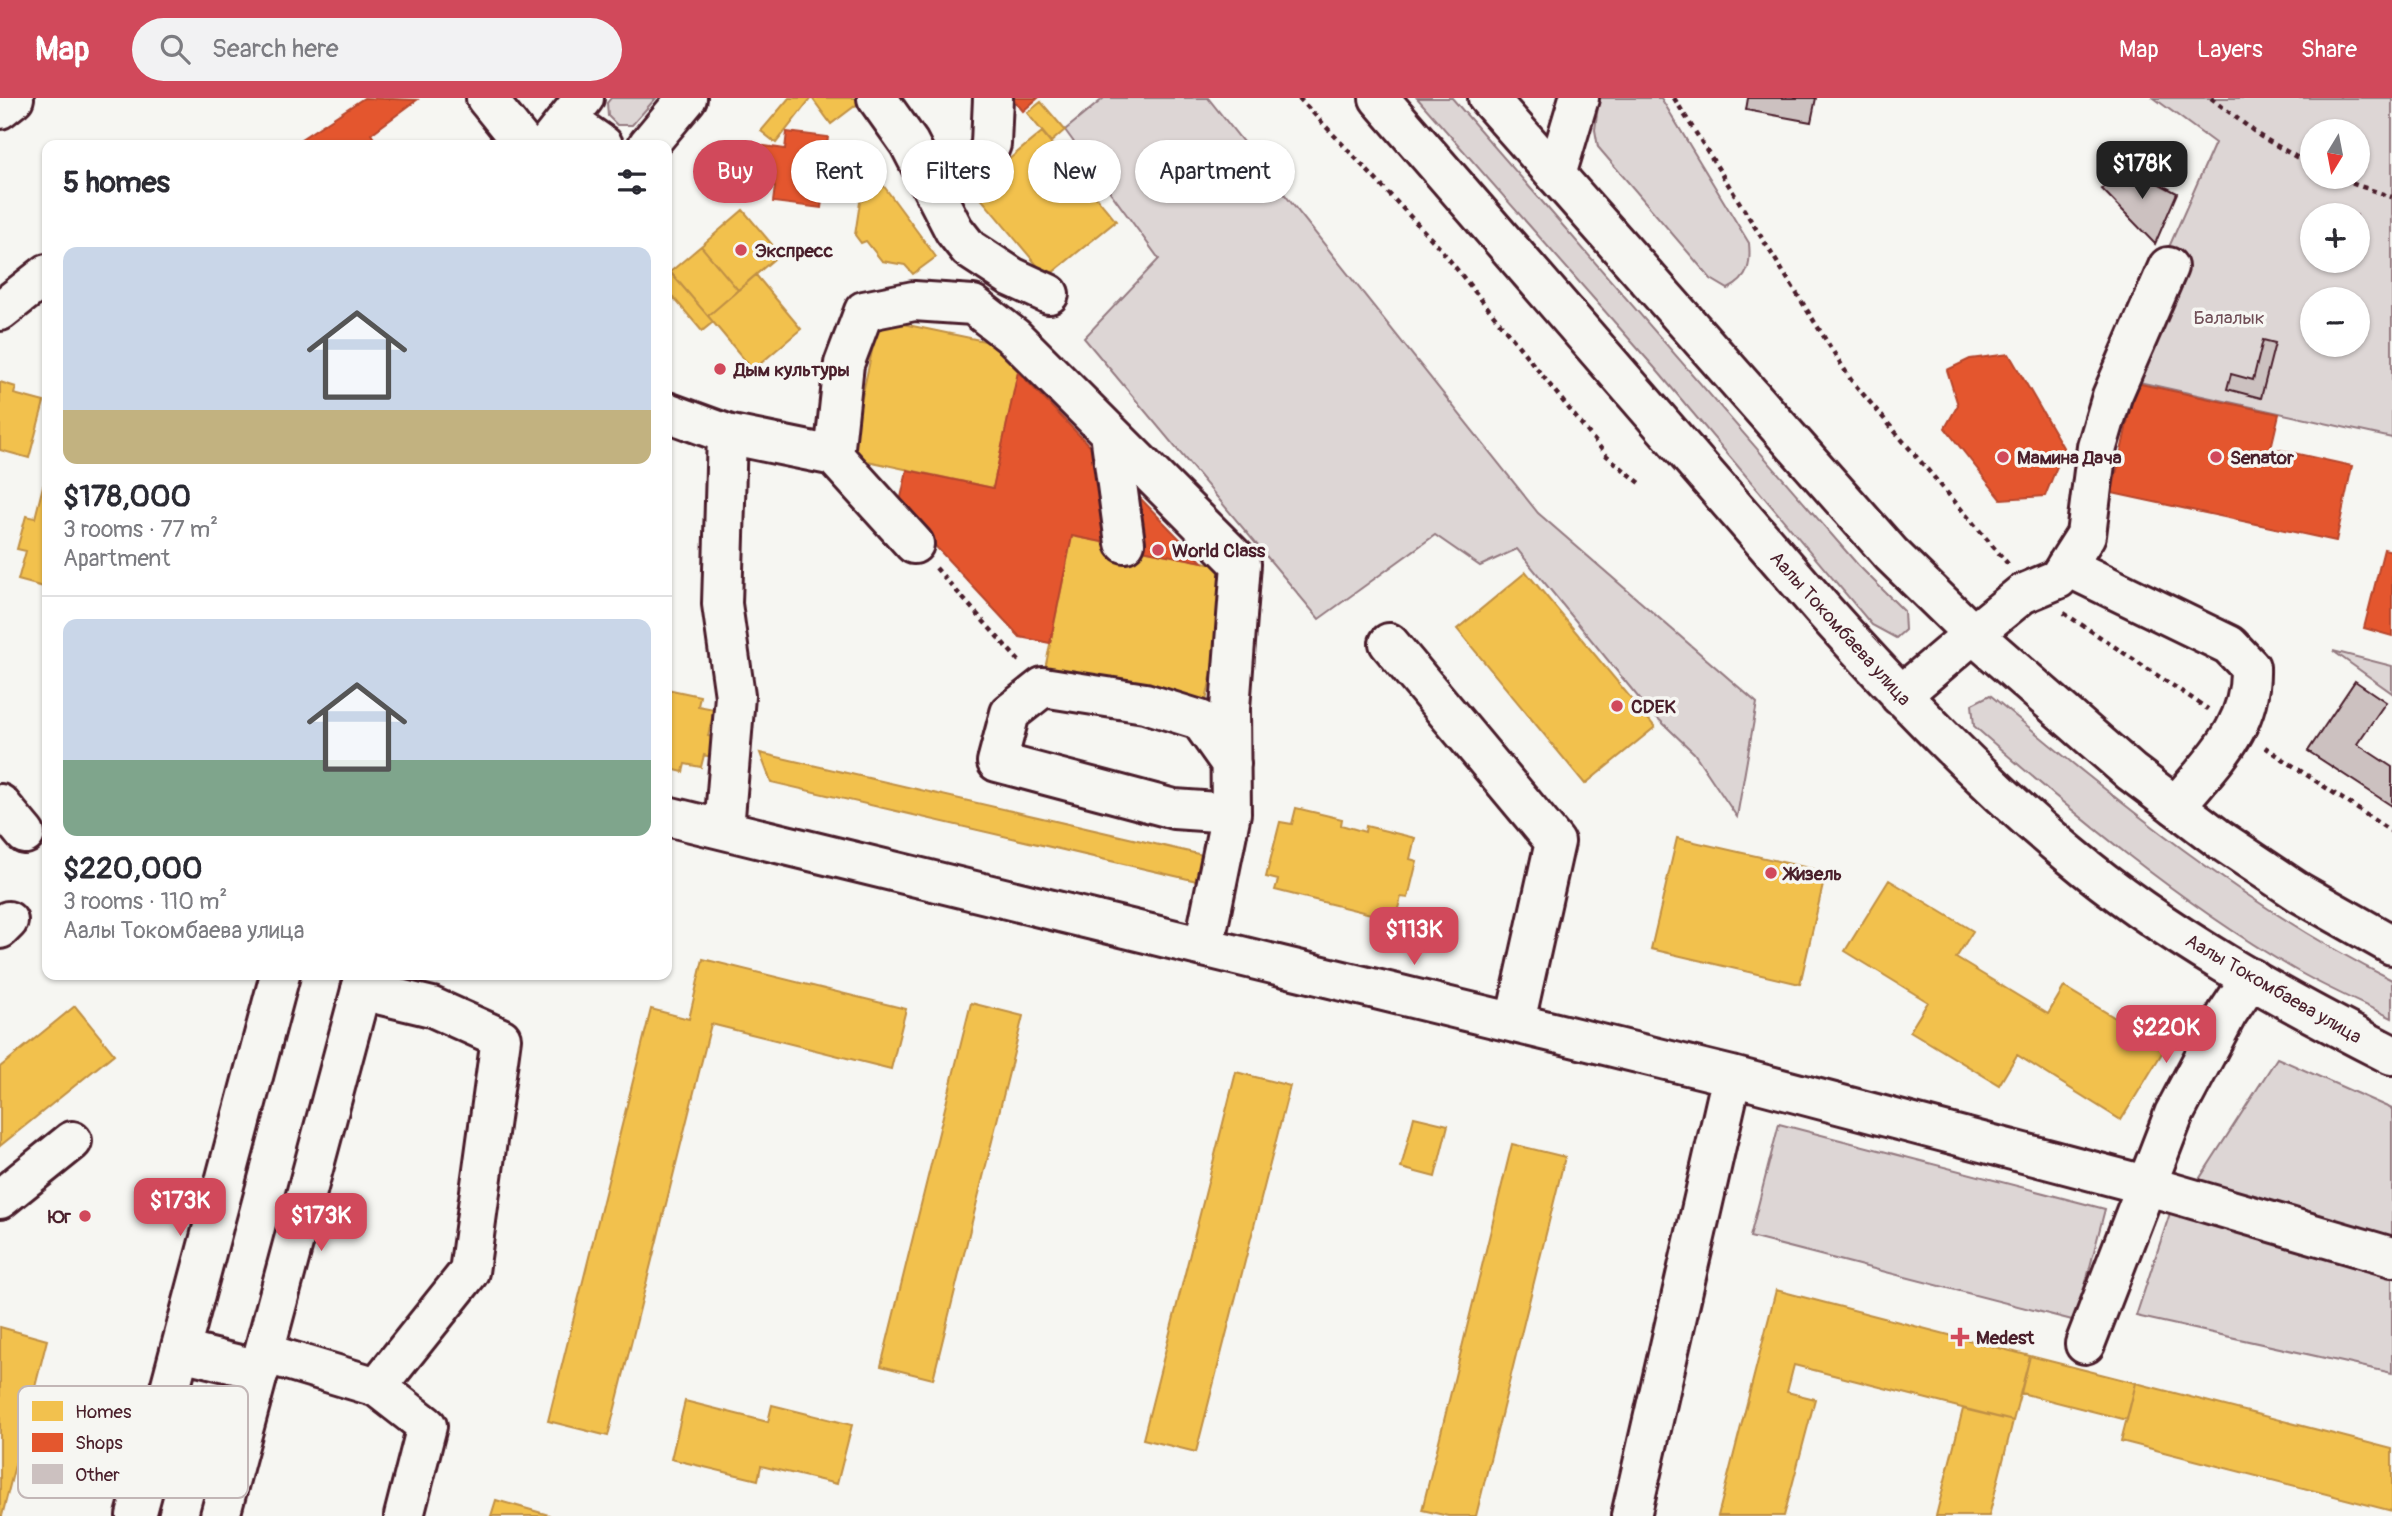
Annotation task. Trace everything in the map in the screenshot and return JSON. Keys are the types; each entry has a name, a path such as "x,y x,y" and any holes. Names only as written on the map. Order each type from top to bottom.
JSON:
{"main road":[{"path":"0,109 14,98"},
{"path":"486,98 520,140"},
{"path":"652,140 687,98"},
{"path":"877,98 909,143 954,230 970,249 1012,277 1049,294"},
{"path":"991,140 993,98"},
{"name":"Аалы Токомбаева улица","path":"1379,98 1900,696 1976,772 2070,856 2164,923 2250,978 2392,1055"},
{"path":"1488,98 1891,554 1973,634 2122,763 2219,839 2300,892 2392,944"},
{"path":"1556,174 1579,98"},
{"path":"566,121 595,140"},
{"path":"1900,696 2029,590 2058,579 2086,535 2097,447 2112,396 2168,267"},
{"path":"0,311 42,278"},
{"path":"834,456 844,364 864,311 914,301 973,305 1014,337 1241,564 1230,708 1231,813 1204,946"},
{"path":"672,414 727,434 834,456 914,544"},
{"path":"1110,433 1125,543"},
{"path":"724,829 735,696 722,604 727,434"},
{"path":"2066,566 2229,645 2250,667 2251,690 2238,730 2176,806"},
{"path":"1389,643 1555,842 1515,1023"},
{"path":"1231,764 1200,720 1145,703 1043,687 1010,713 997,761 1174,809 1231,813"},
{"path":"0,804 24,834"},
{"path":"672,817 1732,1076 2145,1185 2392,1256"},
{"path":"2085,1344 2174,1114 2227,1014 2250,978"},
{"path":"171,1386 279,980"},
{"path":"248,1413 363,982 432,1007 501,1038 469,1272 377,1387"},
{"path":"1631,1516 1732,1076"},
{"path":"0,1199 72,1141"},
{"path":"181,1351 262,1362 377,1387 426,1426 404,1516"},
{"path":"136,1516 141,1498"},
{"path":"220,1516 225,1498"}],"path":[{"path":"1299,98 1439,247 1607,456 1640,483"},
{"path":"1674,98 1851,380 2029,590 2392,832"},
{"path":"2211,98 2260,136 2300,159"},
{"path":"2368,189 2392,197"},
{"path":"914,544 1043,687"}],"green space":[{"path":"611,98 656,98 632,125 617,125 608,116 607,103"},
{"path":"1104,98 1208,98 1241,140 1135,140 1135,203 1291,203 1538,513 1757,703 1737,817 1694,753 1647,708 1517,549 1480,566 1435,535 1319,619 1084,338 1159,259 1118,203 1121,203 1121,140 1072,140 1065,130"},
{"path":"1417,98 1452,98 1858,565 1904,611 1905,630 1896,638 1872,625 1654,367"},
{"path":"1599,98 1661,98 1749,243 1750,258 1747,270 1735,285 1728,289 1711,279 1598,147 1595,130"},
{"name":"Балалык","path":"2154,98 2392,98 2392,438 2112,376 2215,143"},
{"path":"2333,651 2392,666 2392,693"},
{"path":"1990,695 2183,850 2285,920 2392,980 2392,1018 2316,982 2250,942 2167,885 2088,823 1974,726 1972,704"},
{"path":"2277,1058 2392,1109 2392,1244 2191,1192"},
{"path":"1779,1124 2105,1209 2076,1321 1750,1237"},
{"path":"2170,1213 2392,1278 2392,1373 2136,1316"}],"building: Homes":[{"path":"789,98 811,98 777,142 761,131"},
{"path":"812,98 857,98 860,102 831,124"},
{"path":"1041,102 1065,130 1053,140 1049,140 1027,113"},
{"path":"1042,132 1049,140 1032,140"},
{"path":"1028,144 1028,203 1101,203 1116,221 1047,277 985,203 1014,203 1014,155"},
{"path":"887,190 936,257 913,274 905,265 882,261 866,241 861,243 855,235 860,203 887,203"},
{"name":"Экспресс","path":"743,210 780,254 738,290 701,246"},
{"path":"701,246 738,290 708,316 672,274 672,270"},
{"path":"672,274 713,322 702,331 672,296"},
{"path":"756,275 801,329 753,370 708,316"},
{"path":"879,319 1023,349 993,488 849,457"},
{"path":"0,382 16,387 14,394 42,401 42,409 29,458 0,450"},
{"path":"42,490 42,587 18,580 26,551 17,549 26,516 35,518"},
{"path":"1072,536 1233,568 1205,706 1044,674"},
{"path":"1526,572 1655,727 1585,784 1457,629"},
{"path":"672,690 700,696 698,706 714,709 708,736 716,738 711,757 704,755 701,767 685,764 683,772 672,769"},
{"path":"760,753 1207,856 1201,882 771,782"},
{"path":"1296,808 1342,819 1341,825 1365,832 1366,826 1415,838 1410,859 1417,861 1408,898 1401,897 1395,920 1275,890 1278,880 1266,877 1280,822 1292,824"},
{"path":"1677,838 1826,872 1800,984 1651,949"},
{"path":"1889,880 1973,931 1956,958 2048,1014 2064,987 2165,1048 2121,1120 2017,1055 1999,1085 1910,1031 1928,1002 1845,951"},
{"path":"703,959 906,1009 891,1069 711,1024 608,1436 548,1421 651,1009 689,1019"},
{"path":"971,1003 1023,1016 933,1379 881,1366"},
{"path":"75,1006 114,1054 0,1146 0,1067"},
{"path":"1236,1072 1290,1086 1196,1452 1143,1439"},
{"path":"1414,1117 1448,1125 1435,1177 1401,1168"},
{"path":"1512,1144 1565,1157 1476,1516 1448,1516 1422,1510"},
{"path":"1776,1290 2030,1356 2013,1421 1794,1365 1787,1392 1815,1399 1784,1516 1718,1516"},
{"path":"0,1327 47,1340 35,1386 18,1386 18,1453 0,1516"},
{"path":"2030,1356 2136,1383 2127,1420 2021,1393"},
{"path":"2136,1383 2392,1449 2392,1511 2121,1441"},
{"path":"685,1401 768,1422 772,1405 852,1425 837,1484 761,1466 758,1480 671,1459"},
{"path":"1963,1409 2013,1421 1989,1516 1936,1516"},
{"path":"496,1500 549,1515 549,1516 491,1516"}],"building: Shops":[{"path":"364,98 417,100 371,134 375,140 301,139"},
{"path":"1012,98 1038,98 1023,111"},
{"path":"787,132 828,137 828,140 791,140 791,203 822,203 821,208 777,202 777,148 785,149"},
{"path":"2009,354 2064,449 2045,496 2001,499 1945,428 1958,405 1947,370 1970,359"},
{"path":"1018,372 1202,562 1072,536 1050,643 1020,637 899,507 907,470 993,488"},
{"name":"Senator","path":"2136,383 2279,414 2271,448 2352,466 2336,541 2112,493"},
{"path":"2384,549 2392,551 2392,636 2364,628"}],"building: Other":[{"path":"1748,98 1816,98 1811,122 1746,110"},
{"path":"2129,168 2177,193 2155,244 2102,189"},
{"path":"2263,340 2275,343 2261,398 2227,389 2231,374 2253,380"},
{"path":"2355,681 2386,702 2357,744 2392,767 2392,806 2308,751"}],"place":[{"name":"Экспресс","path":"741,250"},
{"name":"Дым культуры","path":"720,369"},
{"name":"Мамина Дача","path":"2003,457"},
{"name":"Senator","path":"2216,457"},
{"name":"World Class","path":"1158,550"},
{"name":"CDEK","path":"1617,706"},
{"name":"Жизель","path":"1771,873"},
{"name":"Юг","path":"85,1216"},
{"name":"Medest","path":"1960,1337"}]}
